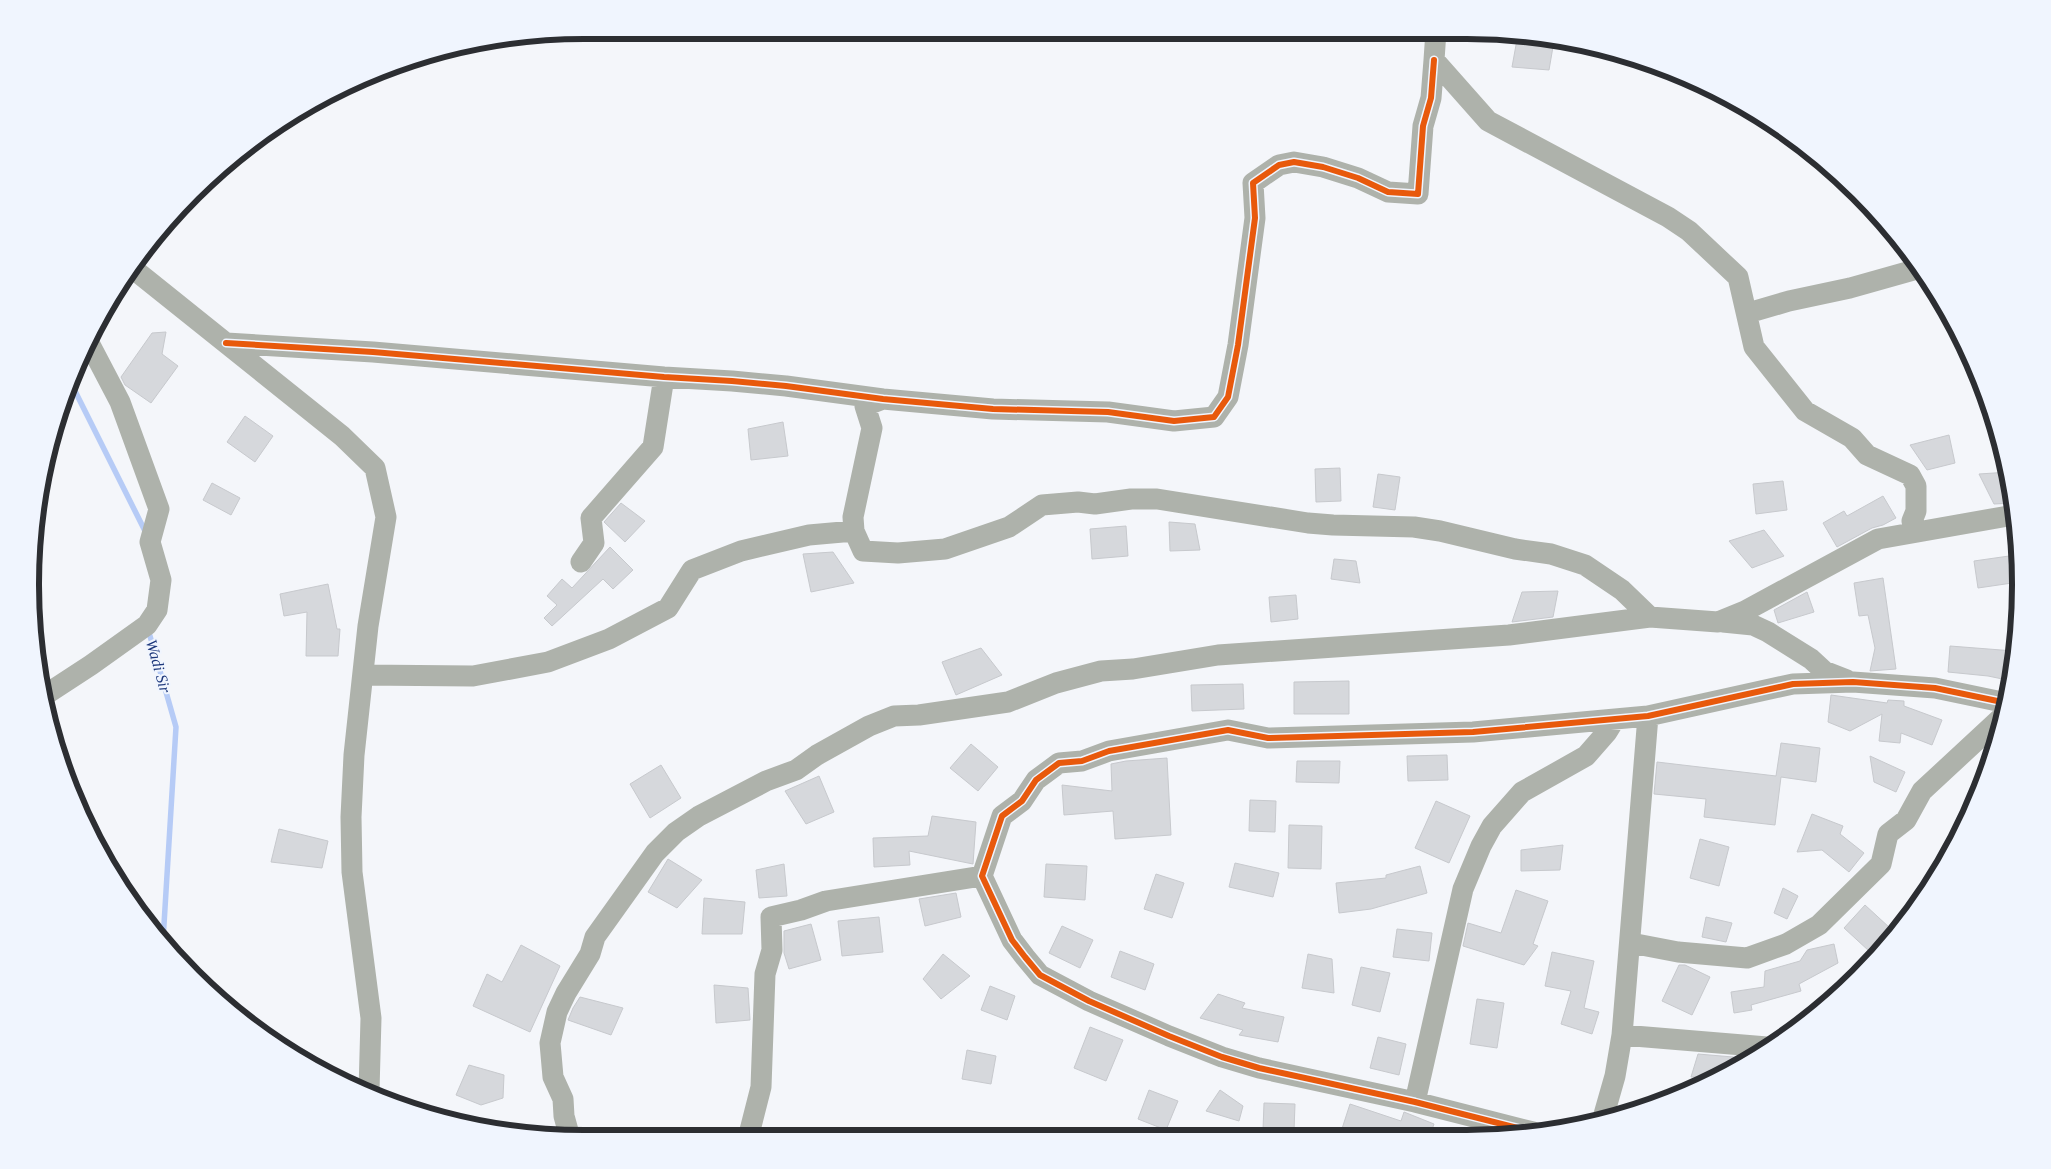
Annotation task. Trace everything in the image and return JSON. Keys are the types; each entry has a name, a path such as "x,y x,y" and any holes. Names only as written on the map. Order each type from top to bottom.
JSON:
{"street":[{"path":"226,343 373,352 786,386 883,399 993,409 1108,412 1174,420 1214,417 1228,397 1238,345 1255,218 1253,183 1279,165 1294,162 1323,167 1358,178 1388,192 1418,194 1424,126 1431,98 1436,39"},
{"path":"1434,60 1488,121 1668,217 1689,231 1738,277 1748,313 1754,346 1804,410 1852,438 1867,454 1910,475 1916,486 1916,511 1912,521 1916,532"},
{"path":"1748,313 1912,270"},
{"path":"137,272 254,363 322,422 342,436 375,468 386,517 368,626 354,764 351,817 352,872 371,1018 369,1086"},
{"path":"49,692 147,625 157,610 161,580 150,542 158,509 120,402 92,349"},
{"path":"581,562 594,544 591,518 653,447 664,377"},
{"path":"883,399 865,406 872,428 853,517 854,531 863,550 898,553 945,549 1009,526 1042,505 1078,502 1096,504 1131,499 1157,499 1260,516 1333,525 1414,527 1440,531 1495,545 1551,554 1579,562 1622,590 1650,617"},
{"path":"1718,622 1746,611 1878,539 2008,516"},
{"path":"363,674 473,676 548,662 609,639 668,608 692,570 741,552 809,535 854,531"},
{"path":"568,1130 564,1116 564,1099 553,1077 550,1043 558,1012 566,994 590,954 595,937 655,853 676,832 699,816 766,781 796,770 824,751 869,726 894,716 919,715 1008,702 1056,683 1101,670 1132,669 1218,655 1509,635 1650,617 1753,625 1768,632 1810,659 1824,671 1853,682"},
{"path":"1516,1128 1415,1102 1308,1080 1222,1057 1089,1001 1040,975 1012,940 982,876 1002,816 1022,801 1036,780 1059,763 1082,761 1109,751 1228,730 1268,738 1472,732 1648,716 1793,684 1853,682 1935,688 2000,701"},
{"path":"1604,1113 1615,1076 1622,1036 1648,716"},
{"path":"1415,1102 1463,889 1481,846 1502,814 1522,792 1586,756 1607,732 1615,719"},
{"path":"1631,943 1678,952 1747,958 1786,944 1819,925 1881,864 1888,834 1906,820 1922,791 1995,724"},
{"path":"750,1130 761,1087 765,974 772,950 771,917 801,910 826,901 982,876"},
{"path":"1622,1036 1758,1045"}],"building":[{"path":"1517,41 1553,46 1549,70 1512,67"},
{"path":"166,332 162,354 178,366 151,403 125,385 121,377 152,333"},
{"path":"245,416 273,436 255,462 227,442"},
{"path":"783,422 788,456 751,460 748,429"},
{"path":"1949,435 1955,463 1927,470 1910,445"},
{"path":"1340,468 1341,501 1316,502 1315,469"},
{"path":"2001,473 2006,503 1994,504 1979,474"},
{"path":"1378,474 1400,477 1395,510 1373,507"},
{"path":"1783,481 1787,510 1756,514 1753,484"},
{"path":"212,483 240,498 231,515 203,500"},
{"path":"1883,496 1896,518 1872,528 1837,547 1823,523 1844,511 1847,516"},
{"path":"621,503 645,521 625,542 604,522"},
{"path":"1169,522 1195,524 1200,550 1170,551"},
{"path":"1126,526 1128,556 1092,559 1090,529"},
{"path":"1764,530 1784,556 1752,568 1729,541"},
{"path":"610,547 633,570 613,589 603,579 552,626 544,618 557,605 547,596 562,579 572,588"},
{"path":"833,552 854,583 811,592 803,554"},
{"path":"2011,556 2012,583 1978,588 1974,561"},
{"path":"1334,559 1356,561 1360,583 1331,579"},
{"path":"1883,578 1896,669 1870,671 1875,648 1868,615 1859,616 1854,583"},
{"path":"328,584 337,629 340,629 338,656 306,656 307,612 284,616 280,594"},
{"path":"1558,591 1553,617 1512,622 1522,592"},
{"path":"1807,592 1814,612 1778,623 1774,610"},
{"path":"1296,595 1298,619 1271,622 1269,597"},
{"path":"1950,646 2008,651 2004,679 1948,672"},
{"path":"981,648 1002,675 956,695 942,662"},
{"path":"1349,681 1349,714 1294,714 1294,682"},
{"path":"1243,684 1244,709 1192,711 1191,685"},
{"path":"1831,695 1887,703 1888,700 1904,701 1904,706 1942,720 1932,745 1901,733 1900,743 1879,741 1882,714 1850,731 1828,722"},
{"path":"1781,743 1820,748 1816,782 1781,777 1775,825 1704,817 1706,799 1654,794 1657,762 1776,776"},
{"path":"971,744 998,767 978,791 950,768"},
{"path":"1447,755 1448,780 1408,781 1407,756"},
{"path":"1870,756 1905,772 1896,792 1874,782"},
{"path":"1167,758 1171,835 1115,839 1113,811 1064,815 1062,785 1112,791 1111,764"},
{"path":"1297,761 1340,761 1339,783 1296,782"},
{"path":"661,765 681,798 650,818 630,784"},
{"path":"819,776 834,812 806,824 785,791"},
{"path":"1250,800 1276,801 1275,832 1249,831"},
{"path":"1436,801 1470,816 1449,863 1415,848"},
{"path":"1812,814 1843,826 1840,834 1864,853 1849,872 1822,850 1797,852"},
{"path":"932,816 976,822 973,864 909,851 910,865 874,867 873,838 928,836"},
{"path":"1289,825 1322,826 1321,869 1288,868"},
{"path":"279,829 328,841 322,868 271,862"},
{"path":"1700,839 1729,847 1719,886 1690,878"},
{"path":"1563,845 1560,870 1521,871 1521,850"},
{"path":"668,859 702,880 677,908 648,892"},
{"path":"1235,863 1279,873 1273,897 1229,887"},
{"path":"784,864 787,896 759,898 756,870"},
{"path":"1046,864 1087,866 1085,900 1044,897"},
{"path":"1420,866 1427,893 1371,909 1339,913 1336,883 1386,878 1386,875"},
{"path":"1156,874 1184,883 1172,918 1144,909"},
{"path":"1783,888 1798,896 1787,919 1774,913"},
{"path":"1516,890 1548,901 1533,944 1538,946 1524,965 1463,946 1468,923 1501,933"},
{"path":"956,893 961,917 925,926 919,899"},
{"path":"704,898 745,902 742,934 702,934"},
{"path":"1865,905 1890,928 1869,951 1844,928"},
{"path":"879,917 883,952 842,956 838,921"},
{"path":"1706,917 1732,923 1726,942 1702,937"},
{"path":"811,924 821,960 789,969 784,953 784,931"},
{"path":"1062,926 1093,940 1080,968 1049,953"},
{"path":"1397,929 1432,933 1429,961 1393,957"},
{"path":"1834,944 1838,963 1799,984 1801,991 1751,1005 1752,1010 1734,1013 1731,992 1764,987 1765,971 1800,961 1807,950"},
{"path":"521,945 560,966 530,1032 473,1006 487,974 502,982"},
{"path":"1120,951 1154,964 1145,990 1111,977"},
{"path":"1552,952 1594,961 1584,1008 1599,1012 1592,1034 1561,1024 1571,991 1545,986"},
{"path":"943,954 970,976 941,999 923,979"},
{"path":"1308,954 1332,959 1334,993 1302,988"},
{"path":"1679,965 1685,965 1710,977 1692,1015 1662,1001"},
{"path":"1361,967 1390,973 1380,1012 1352,1005"},
{"path":"714,985 748,988 750,1020 716,1023"},
{"path":"990,986 1015,996 1007,1020 981,1010"},
{"path":"1218,994 1245,1003 1242,1008 1284,1017 1278,1042 1239,1035 1243,1030 1200,1018"},
{"path":"580,997 623,1008 611,1035 568,1020"},
{"path":"1477,999 1504,1003 1497,1048 1470,1044"},
{"path":"1090,1027 1123,1040 1106,1081 1074,1068"},
{"path":"1378,1037 1406,1044 1399,1075 1370,1068"},
{"path":"967,1050 996,1056 991,1084 962,1079"},
{"path":"1698,1054 1737,1058 1701,1077 1691,1077"},
{"path":"469,1065 504,1075 503,1098 481,1105 456,1095"},
{"path":"1149,1090 1178,1101 1166,1130 1138,1119"},
{"path":"1220,1090 1243,1106 1239,1121 1206,1111"},
{"path":"1264,1103 1295,1104 1294,1130 1263,1130"},
{"path":"1350,1104 1401,1121 1404,1112 1434,1124 1432,1130 1342,1130"}],"waterway":[{"name":"Wadi Sir","path":"75,390 146,533"},
{"name":"Wadi Sir","path":"148,629 176,727 164,931"}],"cycle path":[{"path":"226,343 373,352 732,381 883,399 993,409 1108,412 1174,421 1214,417 1228,397 1238,345 1255,218 1253,183 1279,165 1294,162 1323,167 1358,178 1388,192 1418,194 1423,126 1431,98 1434,60"},
{"path":"1516,1128 1415,1102 1259,1068 1222,1057 1089,1001 1040,975 1012,940 982,876 1002,816 1022,801 1036,780 1059,763 1082,761 1109,751 1228,730 1268,738 1473,732 1648,716 1793,684 1853,682 1935,688 2000,701"}]}
